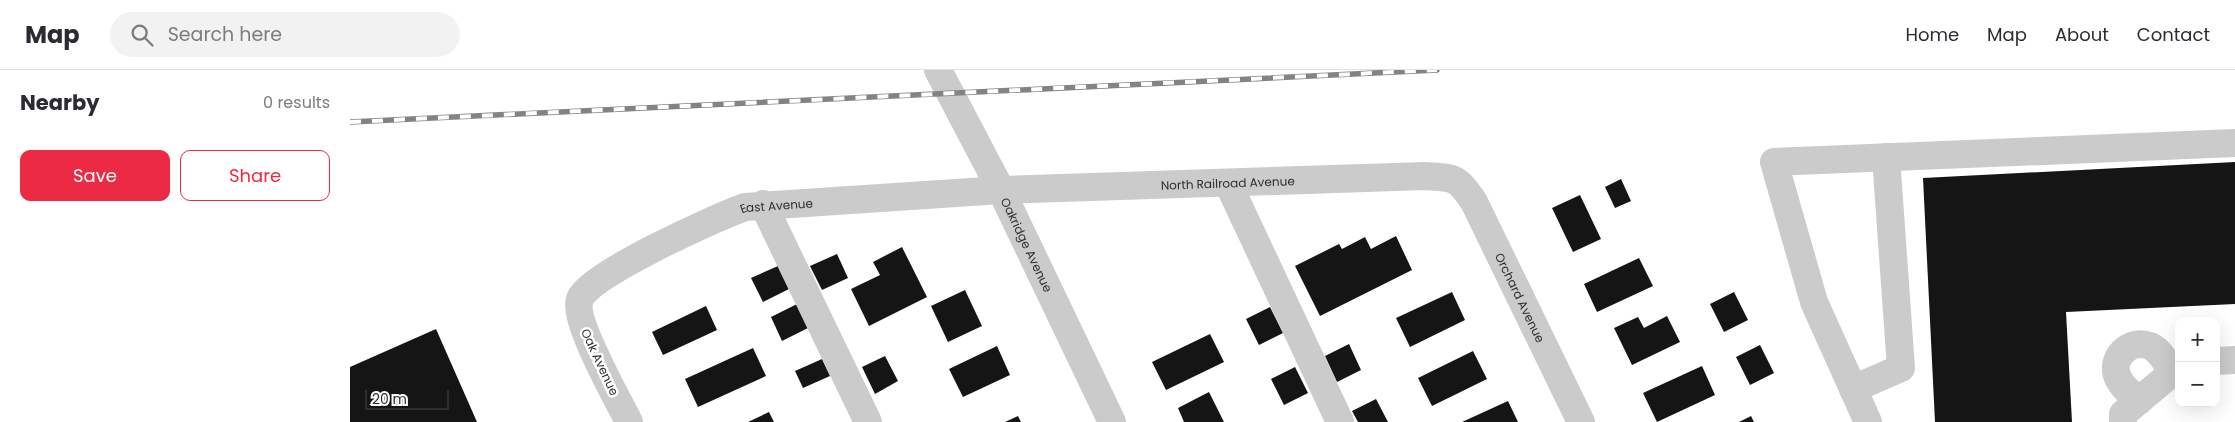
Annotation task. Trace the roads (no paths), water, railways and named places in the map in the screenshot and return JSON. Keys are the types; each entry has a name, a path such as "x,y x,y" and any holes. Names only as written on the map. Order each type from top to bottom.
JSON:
{"street":[{"name":"Oakridge Avenue","path":"938,70 1001,190 1112,422"},
{"path":"1868,422 1814,302 1774,162 2235,144"},
{"path":"1853,389 1901,368 1886,157"},
{"name":"North Railroad Avenue","path":"1001,190 1425,176 1454,178"},
{"name":"Orchard Avenue","path":"1454,178 1465,188 1474,202 1581,422"},
{"path":"1228,183 1340,422"},
{"name":"East Avenue","path":"579,299 588,287 605,275 727,213 745,207 763,204 1001,190"},
{"path":"763,204 868,422"},
{"name":"Oak Avenue","path":"579,299 579,314 588,338 629,422"},
{"path":"2140,400 2128,391 2117,376 2116,366 2118,357 2124,350 2132,345 2142,344 2151,346 2175,369"},
{"path":"2220,360 2235,360"},
{"path":"2123,422 2123,414 2175,371"}],"railway":[{"path":"350,122 1437,70"}]}
